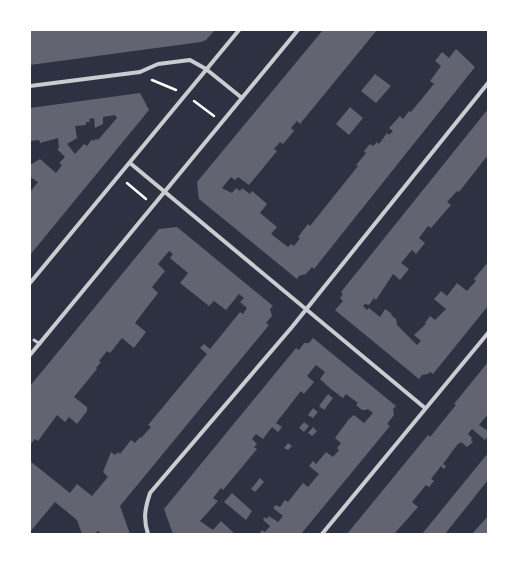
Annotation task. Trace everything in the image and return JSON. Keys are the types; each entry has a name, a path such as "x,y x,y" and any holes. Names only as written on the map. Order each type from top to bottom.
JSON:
{"street":[{"path":"30,283 130,164 185,94 239,30"},
{"path":"30,355 298,30"},
{"path":"30,86 140,72 158,64 190,60 206,69 242,98"},
{"path":"148,534 145,524 145,508 150,493 305,310 488,83"},
{"path":"130,164 425,408"},
{"path":"322,534 488,333"}],"lane":[{"path":"34,340 40,344"}],"path":[{"path":"140,72 151,80 156,80 185,94 222,123"},
{"path":"125,182 147,200"}],"building":[{"path":"30,30 215,30 206,40 201,42 30,65"},
{"path":"323,30 377,30 300,124 297,121 291,128 294,131 283,144 280,142 274,149 277,151 249,185 238,177 235,180 231,177 222,188 232,193 236,188 240,191 242,188 250,194 252,191 267,204 260,213 277,227 271,234 288,247 291,244 294,246 300,238 298,237 308,224 310,226 358,166 356,165 366,153 364,151 370,144 373,146 377,142 379,144 387,133 389,135 393,131 389,128 400,116 403,119 409,111 411,112 434,84 430,81 441,66 435,61 442,52 449,58 456,49 475,67 314,269 312,267 306,274 299,276 297,279 199,199 197,182"},
{"path":"375,74 391,86 376,103 361,91"},
{"path":"140,93 149,110 30,255 30,192 38,182 30,177 30,165 40,159 56,173 62,165 59,163 65,157 57,149 59,148 58,138 40,143 39,140 30,141 30,108","holes":["115,115 117,118 98,140 96,139 93,141 92,139 87,146 84,144 75,154 67,144 77,138 75,126 86,125 86,122 90,122 89,119 94,118 95,128 103,124 103,117"]},
{"path":"350,107 363,118 349,135 336,124"},
{"path":"488,109 488,155 459,192 457,191 447,202 451,205 431,228 428,226 419,238 425,243 416,254 412,250 401,263 409,269 400,280 393,274 376,300 374,298 369,305 365,304 363,306 367,310 369,308 380,317 385,309 392,314 391,315 396,319 397,325 417,345 421,341 414,335 426,324 425,323 430,316 435,320 446,309 434,299 441,291 447,296 457,283 467,291 476,281 474,279 488,262 488,306 433,374 430,372 422,375 419,379 335,310 343,301 340,298 343,294 341,292"},
{"path":"177,227 273,306 270,309 272,316 266,323 269,325 120,506 130,534 100,534 99,531 96,532 97,534 82,534 77,520 55,502 30,532 30,461 70,493 77,484 92,496 108,477 103,472 111,452 115,455 118,452 120,454 131,440 135,443 140,437 141,438 151,427 148,425 207,354 200,348 204,344 210,349 240,312 243,314 247,308 240,302 244,298 239,294 226,310 214,301 209,306 180,283 188,273 170,258 173,254 169,251 158,264 165,271 152,287 158,293 135,323 146,332 134,348 122,338 110,353 107,351 99,361 101,362 96,368 97,369 74,397 87,407 87,411 77,424 69,417 65,422 57,415 38,441 35,439 30,445 30,386 159,229"},
{"path":"313,338 396,406 393,409 394,415 387,424 390,426 301,534 259,534 262,530 265,532 270,526 263,520 265,517 267,519 269,516 278,522 283,516 273,508 276,505 280,507 285,500 288,502 303,483 308,487 319,474 309,466 313,461 316,464 326,452 333,457 339,450 337,448 341,443 335,438 349,419 354,415 364,423 373,413 368,409 362,410 356,405 358,403 346,394 343,398 331,389 320,379 325,372 316,365 307,376 314,382 304,394 301,391 276,423 282,427 278,432 272,427 263,439 256,434 252,439 257,444 254,447 257,449 223,490 221,488 213,498 218,501 200,521 213,530 221,521 235,534 173,534 164,509 296,348 299,350 304,343 309,343"},
{"path":"488,362 488,414 479,425 488,431 488,436 485,440 472,429 468,434 472,438 471,440 473,442 467,447 461,442 457,445 443,464 446,466 444,469 441,466 431,479 434,481 429,487 426,485 412,502 418,507 394,534 347,534 428,435 430,437 456,405 454,404"},
{"path":"328,394 333,398 324,410 319,406"},
{"path":"313,408 318,412 313,418 308,415"},
{"path":"304,422 309,426 304,432 299,428"},
{"path":"313,427 317,431 312,436 308,433"},
{"path":"288,443 292,446 288,450 284,448"},
{"path":"488,453 488,480 445,534 422,534"},
{"path":"260,478 264,482 255,492 251,489"},
{"path":"232,493 252,511 246,520 224,502"},
{"path":"488,516 488,534 472,534"}]}
